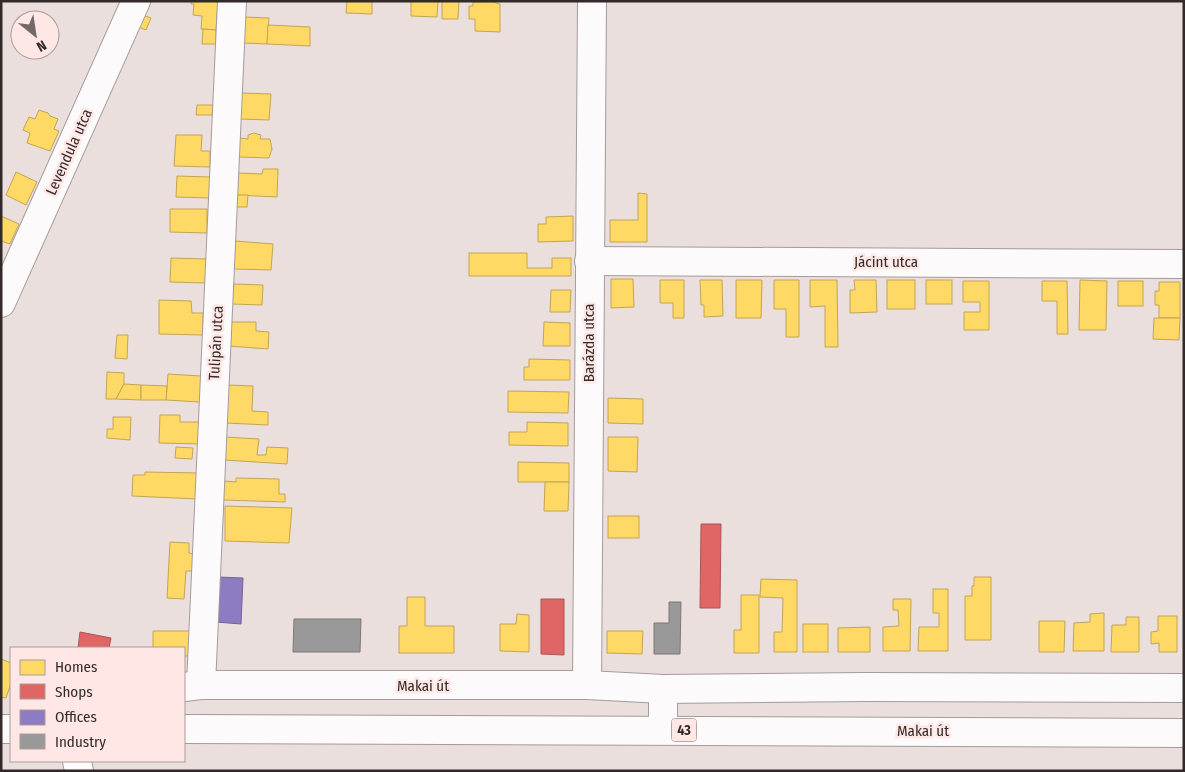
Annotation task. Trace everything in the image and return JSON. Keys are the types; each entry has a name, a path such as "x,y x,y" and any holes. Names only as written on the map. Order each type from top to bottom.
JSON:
{"street":[{"name":"Levendula utca","path":"1,303 136,1"},
{"name":"Tulipán utca","path":"192,686 232,1"},
{"name":"Barázda utca","path":"587,685 592,1"},
{"name":"Jácint utca","path":"589,261 1184,264"},
{"name":"Makai út","path":"192,686 587,685 663,689 865,687 1184,688"},
{"path":"663,689 663,730"},
{"name":"Makai út","path":"185,729 1184,733"}],"building: Homes":[{"path":"191,1 218,1 216,30 201,29 202,16 193,15 194,4 191,4"},
{"path":"347,1 372,1 372,14 346,13"},
{"path":"411,1 438,1 437,17 411,16"},
{"path":"442,1 459,1 458,19 442,19"},
{"path":"473,2 500,4 500,32 475,31 475,19 469,19 469,6 473,6"},
{"path":"137,13 151,18 146,30 133,25"},
{"path":"244,17 269,18 267,44 244,43"},
{"path":"268,25 310,27 310,46 267,44"},
{"path":"203,29 216,30 216,44 202,44"},
{"path":"241,93 271,94 269,120 240,119"},
{"path":"197,105 213,105 212,115 196,115"},
{"path":"39,110 58,119 54,129 59,131 50,151 27,143 30,133 23,130 29,117 35,119"},
{"path":"254,133 261,135 260,139 270,139 272,149 269,158 239,157 236,148 239,138 248,139 248,135"},
{"path":"176,135 202,135 201,151 210,151 210,167 174,166"},
{"path":"263,169 278,169 277,197 236,195 237,173 262,174"},
{"path":"16,172 37,182 26,205 6,195"},
{"path":"177,176 210,177 210,198 176,197"},
{"path":"638,193 647,194 647,242 610,242 610,220 638,220"},
{"path":"236,195 248,195 247,207 236,207"},
{"path":"170,209 207,209 207,233 170,232"},
{"path":"1,216 19,224 10,244 1,241"},
{"path":"573,216 573,241 538,242 538,224 546,224 546,217"},
{"path":"235,241 273,244 271,270 234,269"},
{"path":"469,253 527,253 527,268 552,268 552,258 571,258 571,276 469,276"},
{"path":"171,258 206,259 206,283 170,282"},
{"path":"611,279 633,279 634,307 611,308"},
{"path":"660,280 684,280 684,318 673,318 673,303 660,303"},
{"path":"700,280 722,280 723,316 704,317 704,305 701,305"},
{"path":"736,280 762,280 761,318 736,318"},
{"path":"774,280 799,280 799,337 786,337 786,309 774,309"},
{"path":"810,280 837,280 838,347 825,347 825,306 810,307"},
{"path":"854,280 876,280 877,312 850,313 850,290 855,290"},
{"path":"887,280 915,280 915,309 887,309"},
{"path":"926,280 952,280 952,304 926,304"},
{"path":"1080,280 1107,281 1106,330 1079,330"},
{"path":"963,281 989,281 989,330 964,330 964,312 980,312 980,302 963,302"},
{"path":"1042,281 1067,281 1068,334 1057,334 1057,301 1042,301"},
{"path":"1118,281 1143,281 1143,306 1118,306"},
{"path":"1159,282 1180,282 1180,318 1159,318 1159,305 1155,305 1155,291 1159,291"},
{"path":"234,284 263,285 262,305 232,304"},
{"path":"551,290 571,290 570,312 550,312"},
{"path":"159,300 191,301 192,313 203,313 203,335 159,334"},
{"path":"1154,318 1180,318 1179,340 1153,339"},
{"path":"230,322 256,322 256,331 269,332 268,349 229,346"},
{"path":"544,322 570,323 570,346 543,346"},
{"path":"117,335 128,335 127,359 115,358"},
{"path":"529,359 570,360 570,380 524,380 524,367 529,367"},
{"path":"107,372 124,373 124,384 116,399 106,399"},
{"path":"168,374 201,376 200,402 166,400"},
{"path":"124,384 141,385 141,400 116,399"},
{"path":"141,385 167,386 166,400 141,400"},
{"path":"228,385 253,386 252,411 268,412 268,425 226,423"},
{"path":"508,391 569,392 568,413 508,412"},
{"path":"608,398 643,399 643,424 608,423"},
{"path":"160,415 180,415 180,422 199,422 199,444 159,443"},
{"path":"113,417 131,417 130,440 107,438 107,429 113,429"},
{"path":"527,422 568,423 568,446 509,445 509,432 527,432"},
{"path":"225,437 259,439 257,455 266,455 267,447 288,448 287,464 225,460"},
{"path":"608,437 638,437 637,472 608,471"},
{"path":"176,447 193,448 192,459 175,458"},
{"path":"518,462 569,463 569,482 518,482"},
{"path":"145,472 198,473 197,499 132,496 133,475 145,475"},
{"path":"236,478 279,479 279,494 285,494 285,502 223,500 224,481 236,482"},
{"path":"545,482 569,482 568,511 544,511"},
{"path":"225,506 292,508 289,543 225,541"},
{"path":"608,516 639,516 639,538 608,538"},
{"path":"170,542 189,543 189,553 194,554 194,571 186,571 184,599 167,598"},
{"path":"974,577 991,577 991,640 965,640 965,596 972,596"},
{"path":"761,579 797,580 797,652 774,652 774,632 782,632 783,598 760,597"},
{"path":"933,589 948,589 948,651 918,651 919,627 939,627 939,613 933,613"},
{"path":"741,595 759,595 759,653 734,653 734,630 741,630"},
{"path":"407,597 425,597 425,626 454,626 454,653 399,653 399,626 407,626"},
{"path":"893,599 911,599 910,651 883,651 883,627 899,626 898,610 893,610"},
{"path":"1104,613 1104,651 1073,651 1074,623 1090,622 1090,614"},
{"path":"517,614 529,615 529,652 500,651 500,624 516,624"},
{"path":"1158,616 1177,616 1177,652 1159,652 1159,643 1151,644 1151,632 1158,631"},
{"path":"1126,617 1139,617 1139,652 1111,652 1112,625 1126,625"},
{"path":"1039,621 1065,621 1064,652 1039,652"},
{"path":"803,624 828,624 828,652 803,652"},
{"path":"870,627 870,652 838,652 838,628"},
{"path":"153,631 190,631 190,656 185,656 185,647 153,647"},
{"path":"607,631 643,631 642,654 607,653"},
{"path":"1,659 10,663 10,686 6,698 1,697"}],"building: Shops":[{"path":"701,524 721,524 720,608 700,608"},
{"path":"541,599 564,599 564,655 541,654"},
{"path":"80,632 111,638 109,647 78,647"}],"building: Offices":[{"path":"218,577 243,578 241,624 216,622"}],"building: Industry":[{"path":"669,602 681,602 680,654 654,654 654,623 669,623"},
{"path":"294,619 361,619 360,652 293,652"}]}
